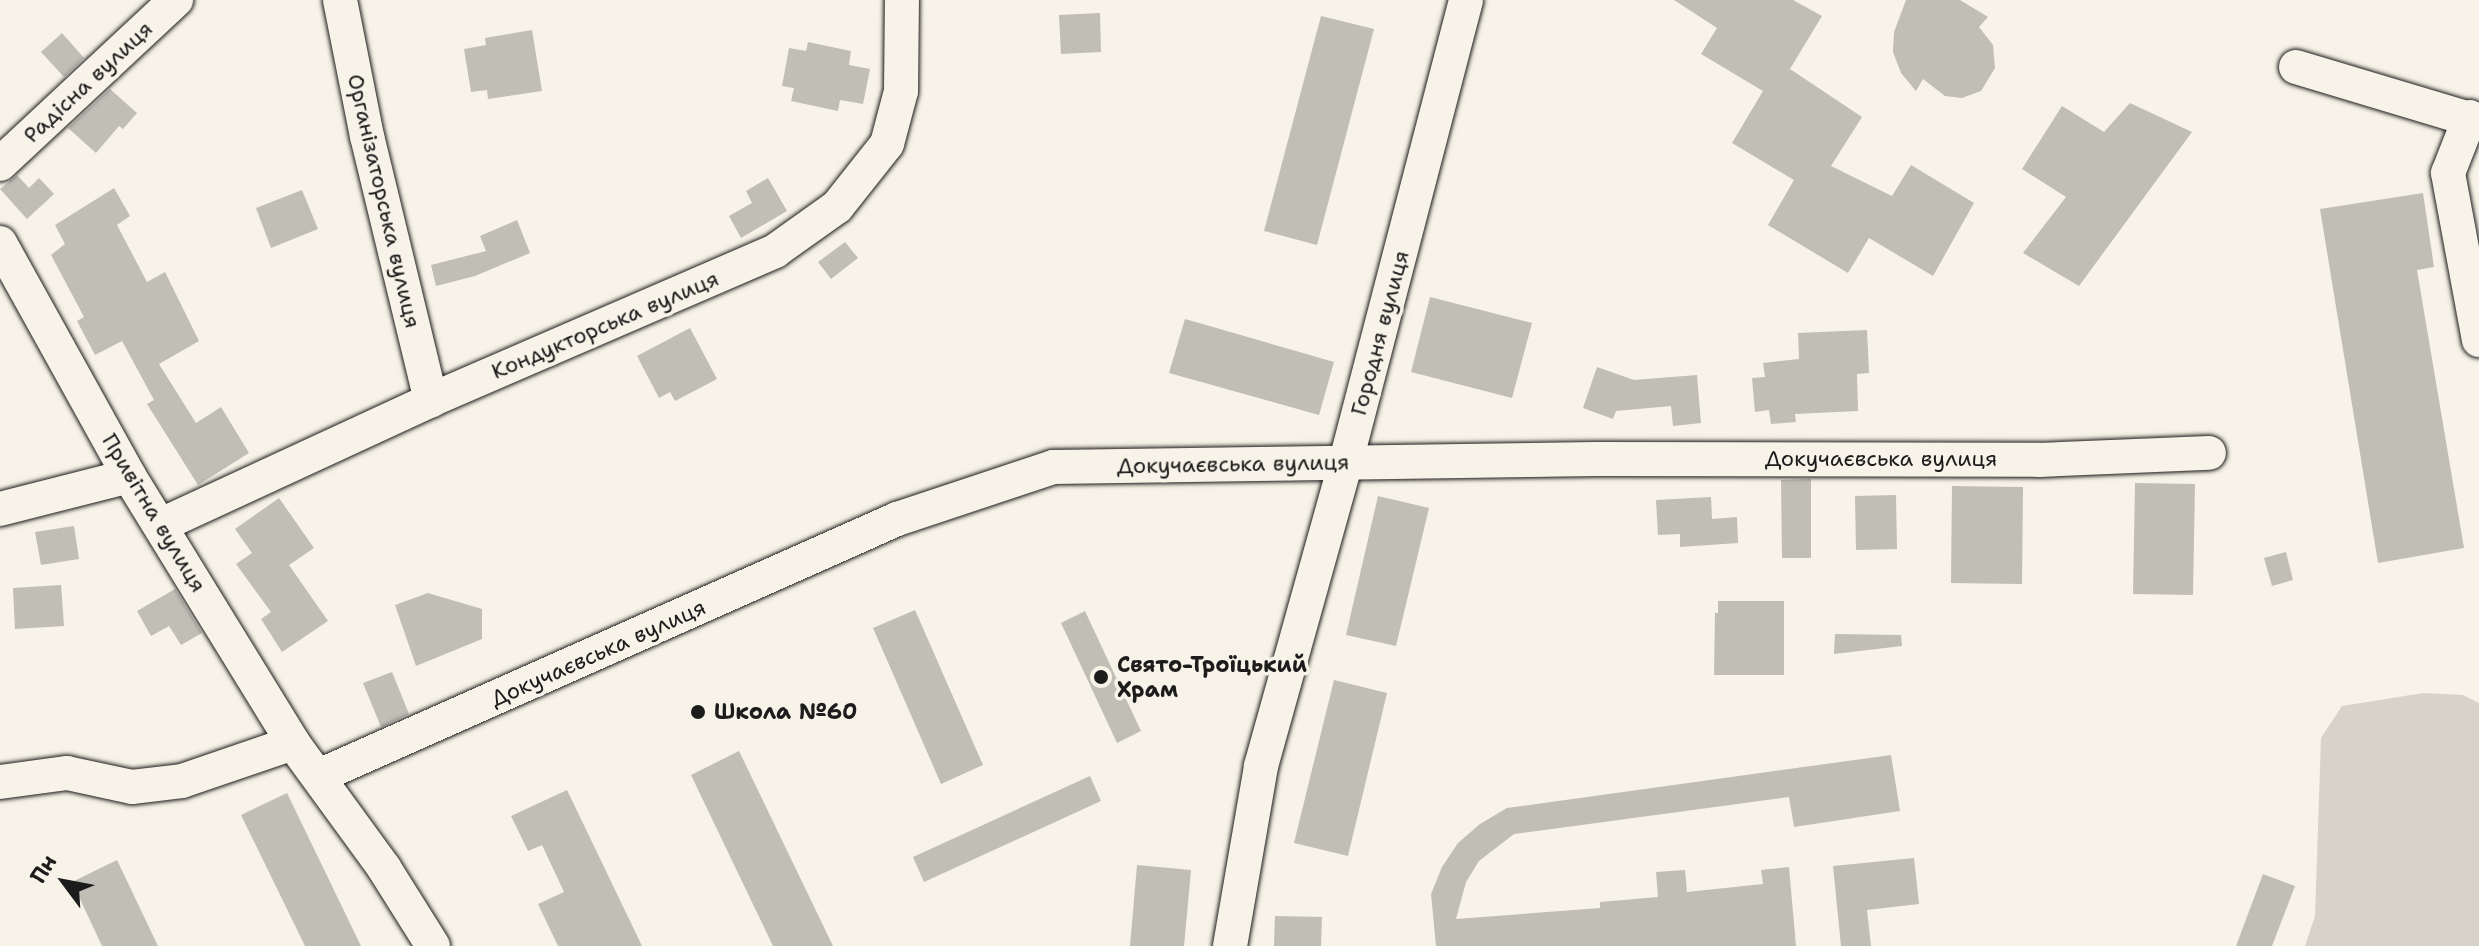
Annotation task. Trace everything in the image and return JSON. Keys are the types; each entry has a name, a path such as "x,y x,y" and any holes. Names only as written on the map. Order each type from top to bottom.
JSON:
{"street":[{"name":"Радісна вулиця","path":"0,164 176,0"},
{"name":"Організаторська вулиця","path":"340,0 367,136 431,400"},
{"name":"Кондукторська вулиця","path":"161,525 431,400 775,251 837,207 887,144 901,91 902,0"},
{"name":"Городня вулиця","path":"1230,946 1261,766 1346,461 1466,0"},
{"path":"2296,67 2474,119 2448,173 2479,340"},
{"name":"Привітна вулиця","path":"0,243 129,476 293,743 319,776 428,944"},
{"name":"Докучаєвська вулиця","path":"319,776 897,519 1053,467 1346,461 2039,460 2209,453"},
{"path":"0,509 129,476"},
{"path":"0,782 67,773 132,787 182,781 293,743"}],"shaded area":[{"path":"2423,693 2463,695 2479,703 2479,946 2305,946 2315,916 2321,738 2342,706"}],"building":[{"path":"1674,0 1793,0 1822,16 1790,69 1862,117 1831,166 1892,196 1911,165 1974,203 1933,276 1869,238 1848,273 1768,225 1794,180 1732,143 1763,91 1701,54 1717,28"},
{"path":"1906,0 1960,0 1988,17 1979,27 1993,45 1995,68 1981,91 1962,98 1945,96 1923,79 1916,91 1901,73 1893,52 1894,32"},
{"path":"1100,13 1101,52 1061,54 1059,15"},
{"path":"1321,16 1374,29 1317,245 1264,231"},
{"path":"532,30 542,91 488,99 487,90 471,92 464,49 486,45 485,38"},
{"path":"62,33 84,58 64,77 41,52"},
{"path":"808,42 851,51 849,65 870,69 863,104 840,100 838,111 791,101 794,88 782,86 789,48 806,51"},
{"path":"110,89 137,113 123,129 119,126 96,153 68,128"},
{"path":"2130,103 2192,132 2079,286 2023,253 2066,197 2022,169 2062,106 2104,132"},
{"path":"17,175 29,188 39,178 54,194 27,219 0,189"},
{"path":"768,178 787,211 741,238 729,216 752,203 746,191"},
{"path":"114,188 130,216 117,225 147,282 165,272 199,341 159,364 196,423 221,407 249,453 198,485 147,404 154,400 122,341 95,355 77,321 84,317 51,255 65,244 55,225"},
{"path":"302,190 318,229 271,248 256,208"},
{"path":"2423,193 2434,267 2417,270 2464,548 2378,563 2320,209"},
{"path":"517,220 530,253 475,276 436,286 431,265 486,251 480,236"},
{"path":"845,242 858,258 831,279 818,262"},
{"path":"1430,297 1532,323 1512,398 1411,372"},
{"path":"1185,319 1334,362 1319,415 1169,373"},
{"path":"690,328 717,379 675,401 670,392 659,398 637,356"},
{"path":"1867,330 1869,373 1857,374 1858,411 1795,414 1796,422 1771,424 1769,410 1755,412 1752,378 1765,377 1763,363 1799,359 1798,333"},
{"path":"1597,367 1634,380 1697,375 1701,423 1673,426 1671,406 1616,411 1613,419 1583,408"},
{"path":"1811,479 1811,558 1782,558 1781,480"},
{"path":"2135,483 2195,484 2193,595 2133,594"},
{"path":"1952,486 2023,487 2022,584 1951,583"},
{"path":"1896,495 1897,549 1856,550 1855,496"},
{"path":"1378,496 1429,508 1396,646 1346,635"},
{"path":"1711,497 1712,519 1737,517 1738,543 1680,547 1680,534 1658,535 1656,500"},
{"path":"279,498 314,548 289,565 328,621 282,652 261,619 271,612 236,564 252,553 235,529"},
{"path":"74,526 79,559 41,565 35,532"},
{"path":"2286,552 2293,580 2272,586 2264,558"},
{"path":"61,585 64,626 15,629 13,588"},
{"path":"175,589 202,633 181,645 169,626 151,636 137,611"},
{"path":"428,593 482,609 482,639 416,666 395,605"},
{"path":"1718,601 1784,601 1784,675 1714,675"},
{"path":"915,610 983,765 941,784 873,628"},
{"name":"Свято-Троїцький Храм","path":"1085,611 1141,731 1117,743 1061,623"},
{"path":"1835,634 1901,635 1902,646 1834,654"},
{"path":"392,672 409,714 381,727 363,683"},
{"path":"1334,680 1387,693 1348,856 1294,843"},
{"path":"739,751 833,946 773,946 691,775"},
{"path":"1891,755 1900,811 1794,827 1789,797 1514,834 1479,861 1466,882 1456,919 1600,908 1600,902 1658,897 1656,872 1685,870 1687,892 1763,884 1761,870 1789,867 1796,946 1436,946 1431,894 1442,867 1458,843 1480,824 1507,808"},
{"path":"1090,776 1101,801 924,882 913,857"},
{"path":"567,790 642,946 558,946 538,904 564,892 542,845 528,851 511,816"},
{"path":"287,793 361,946 305,946 241,815"},
{"path":"1914,858 1919,904 1867,910 1871,946 1841,946 1833,866"},
{"path":"117,860 158,946 102,946 72,882"},
{"path":"1137,865 1191,870 1184,946 1130,946"},
{"path":"2263,874 2295,886 2272,946 2236,946"},
{"path":"1275,916 1322,917 1321,946 1274,946"}],"place":[{"name":"Свято-Троїцький Храм","path":"1101,677"},
{"name":"Школа №60","path":"698,712"}]}
